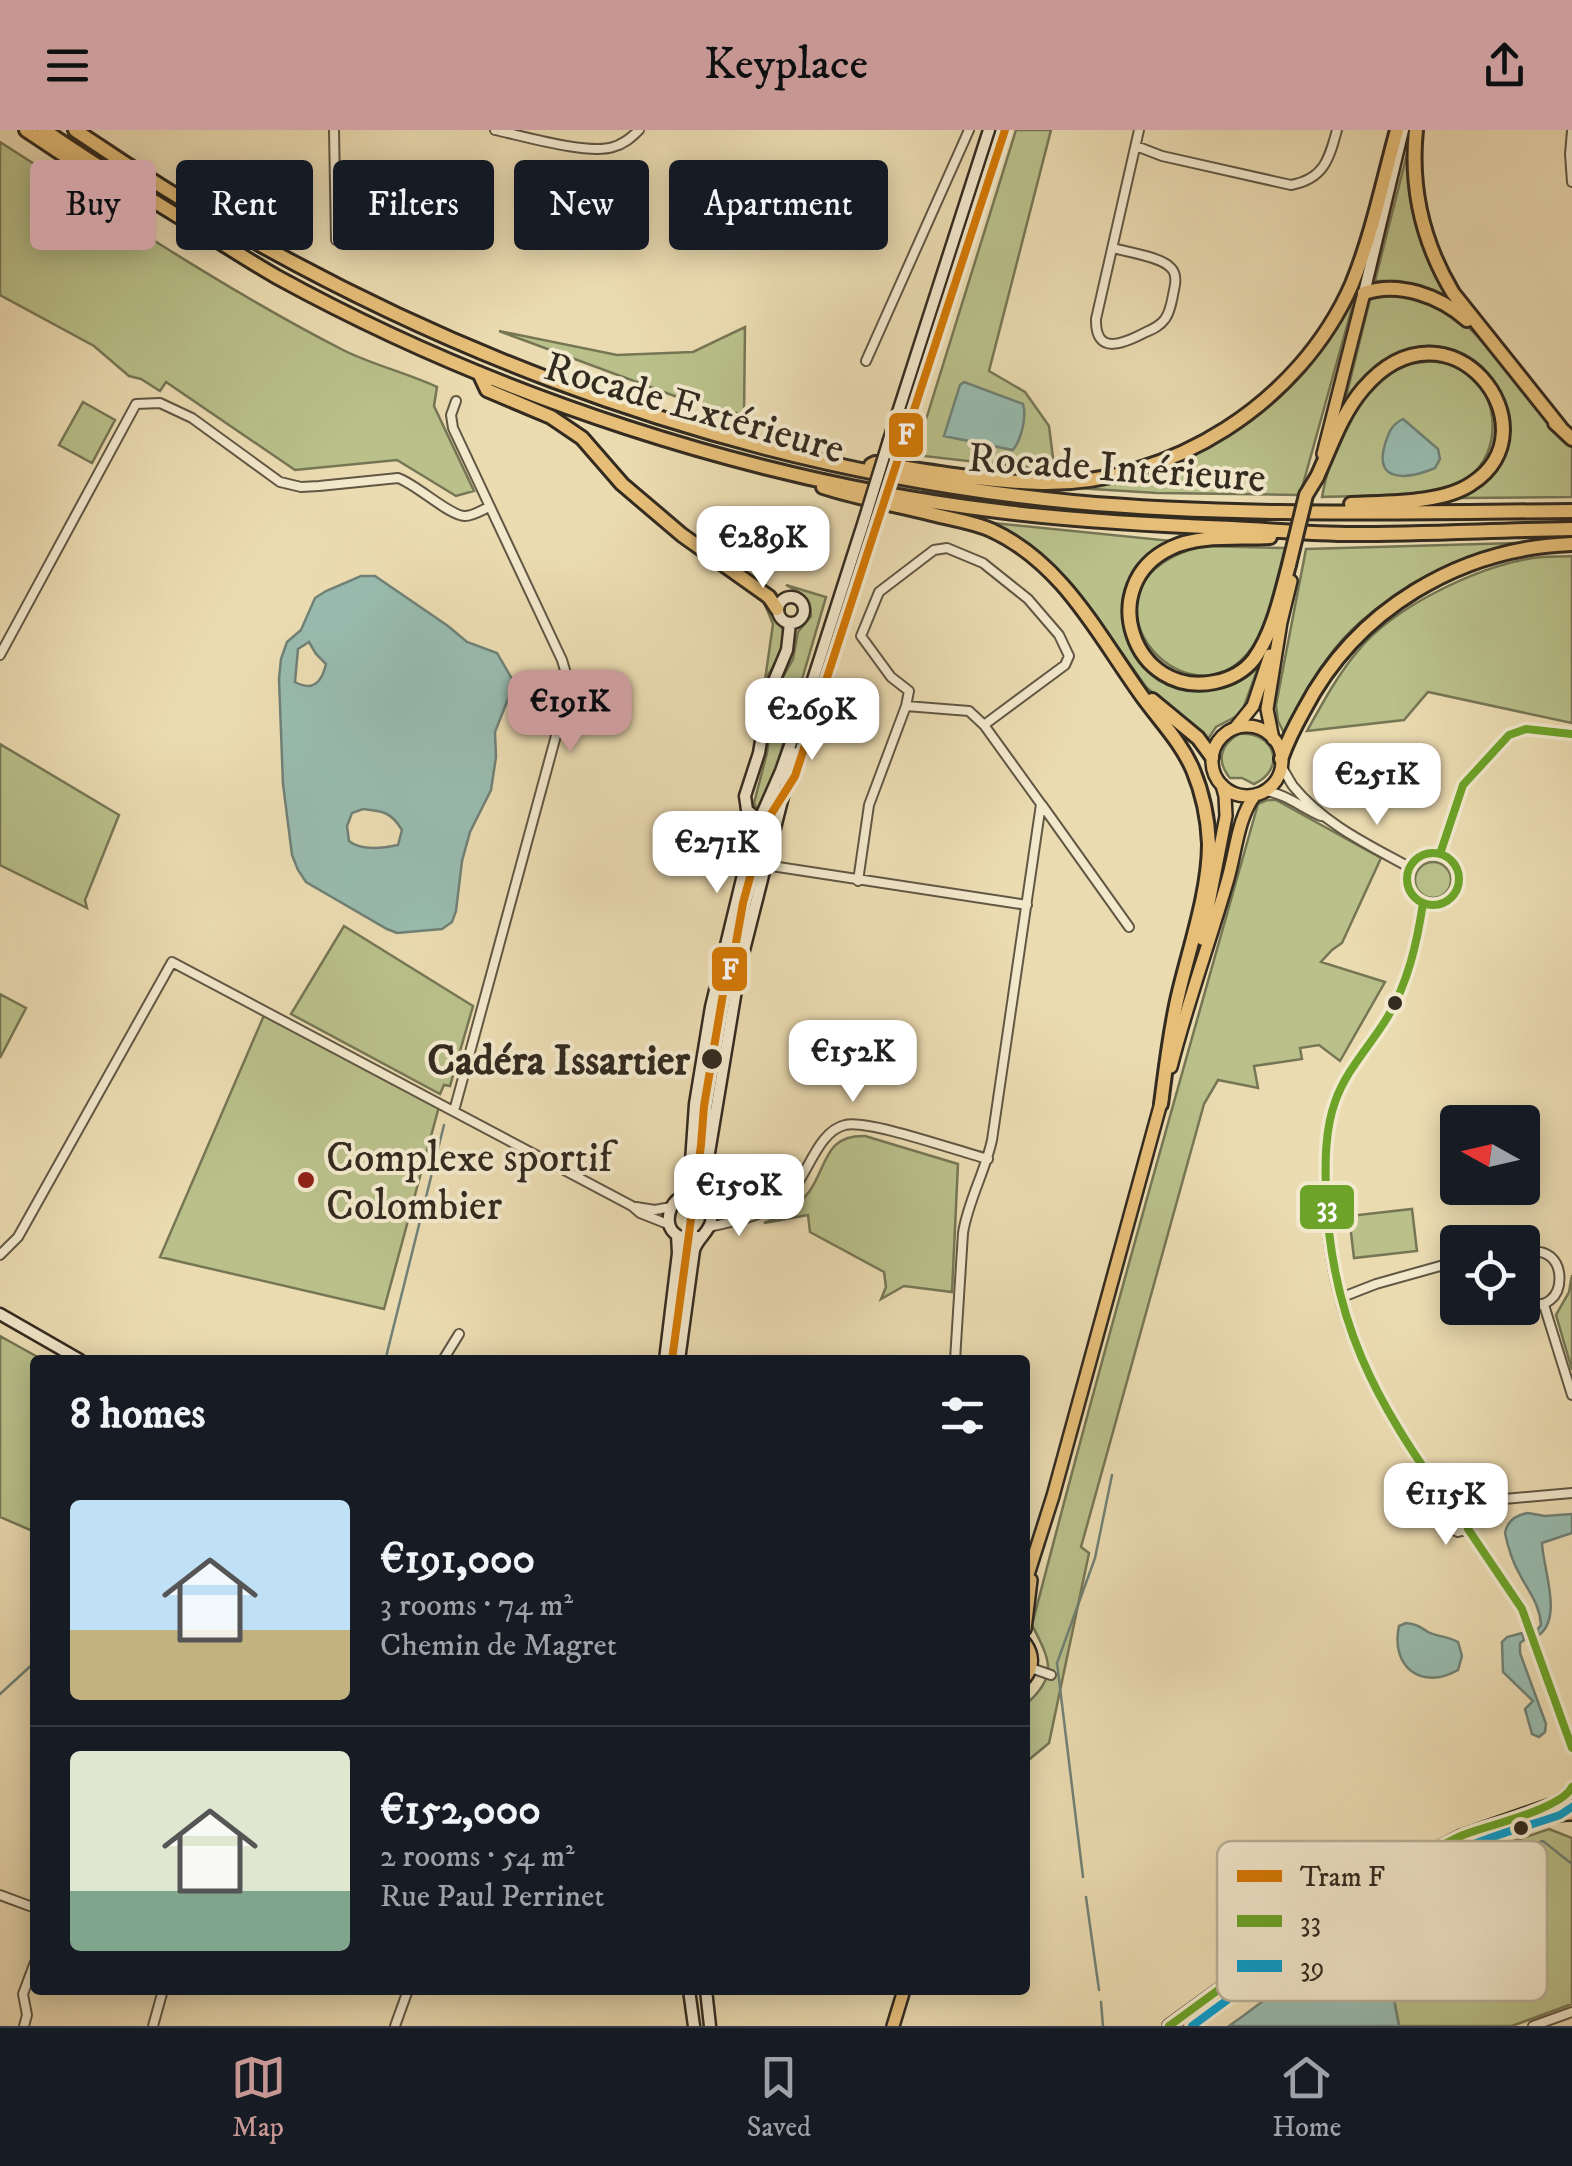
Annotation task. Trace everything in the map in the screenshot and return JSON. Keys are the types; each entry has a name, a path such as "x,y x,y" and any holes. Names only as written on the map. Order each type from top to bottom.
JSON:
{"highway":[{"path":"26,130 71,160"},
{"name":"Rocade Extérieure","path":"44,130 88,160"},
{"name":"Rocade Intérieure","path":"75,130 282,258 458,344 556,383 763,447 915,481 1055,500 1237,511 1572,511"},
{"path":"90,130 98,146"},
{"path":"861,470 875,463 1014,482 1092,479 1163,460 1230,426 1258,406 1299,366 1335,316 1364,250 1400,130"},
{"path":"1416,130 1416,194 1440,270 1453,294 1572,439"},
{"name":"Rocade Extérieure","path":"156,203 276,276 395,336 480,373 654,436 744,462 993,511 1160,526 1348,534 1572,529"},
{"path":"1364,293 1380,288 1406,290 1446,304 1465,317 1545,415 1560,427"},
{"path":"1237,511 1385,502 1453,493 1469,486 1482,476 1498,450 1501,426 1496,398 1478,372 1455,358 1427,354 1397,362 1366,386 1351,405 1306,495 1292,565 1264,640 1255,657 1234,676 1210,684 1184,682 1158,670 1138,648 1129,621 1131,592 1148,564 1172,547 1212,540 1348,534"},
{"path":"480,373 487,390 551,418 582,438 622,484 682,534 769,596 778,609"},
{"path":"744,462 855,498 962,521 1012,542 1036,558 1072,596 1174,737 1193,770 1205,807 1208,841 1205,881 1177,1000 1161,1104"},
{"path":"1281,763 1286,743 1332,663 1368,624 1412,591 1462,567 1522,548 1572,544"},
{"path":"1132,681 1198,738 1212,757"}],"main road":[{"path":"1316,477 1364,293"},
{"path":"1273,739 1267,709 1292,565"},
{"path":"1259,793 1243,796 1222,785 1212,757 1220,739 1236,728 1253,706 1281,622"},
{"path":"1188,1002 1246,808 1272,785 1281,763 1273,739 1256,727 1236,728"},
{"path":"1030,1590 1033,1566 1188,1002 1222,844 1226,805 1222,785"},
{"path":"1030,1573 1033,1566"},
{"path":"1451,1841 1572,1795"},
{"path":"1480,1841 1524,1824 1572,1814"},
{"path":"1168,2026 1217,1991"},
{"path":"893,2026 902,1995"},
{"path":"1189,2026 1224,2001"}],"street":[{"path":"334,130 335,160"},
{"path":"495,130 582,148 609,149 639,130"},
{"path":"866,362 969,130"},
{"path":"666,1355 678,1253 668,1216 687,1186 714,995 750,846 810,689 989,130"},
{"path":"1113,248 1162,261 1172,268 1176,281 1168,312 1159,326 1123,344 1112,345 1099,336 1096,320 1139,130"},
{"path":"1136,146 1162,156 1291,185 1316,176 1330,158 1337,130"},
{"path":"1364,293 1400,130"},
{"path":"1572,131 1572,182"},
{"path":"454,1111 557,732 566,678 562,660 453,428 451,415 456,402"},
{"path":"0,655 136,404 160,403 192,418 280,482 300,487 398,478 457,515 467,517 489,507"},
{"path":"858,881 869,805 908,691 890,677 861,636 879,592 934,550 947,548 983,562 1028,599 1060,635 1069,656 1065,666 984,725"},
{"path":"794,597 800,601 803,613 790,622 782,620 778,609 785,598 794,597"},
{"path":"750,922 748,911 767,830 766,824 747,810 745,796 759,753 768,694 787,650 790,622"},
{"path":"709,1227 704,1183 740,966 810,689"},
{"path":"906,706 969,711 984,725 1130,928"},
{"path":"1440,854 1462,785 1509,735 1526,729 1572,734"},
{"path":"1281,763 1292,785 1325,818 1409,867"},
{"path":"1259,793 1274,792 1325,818"},
{"path":"955,1355 962,1234 988,1159 1041,804"},
{"path":"1422,854 1440,854 1457,870 1458,886 1440,904 1423,903 1410,892 1409,867 1422,854"},
{"path":"765,865 1027,905"},
{"path":"1423,903 1416,948 1396,1002 1335,1102 1326,1192 1330,1252 1357,1351 1388,1415 1449,1504"},
{"path":"0,1256 18,1237 172,962 688,1239 699,1237"},
{"path":"680,1355 690,1271 699,1237 709,1227 744,1219 787,1198 835,1129 847,1124 872,1127 988,1159"},
{"path":"681,1198 693,1196 726,1215 755,1214"},
{"path":"632,1206 655,1210 671,1207"},
{"path":"1540,1252 1560,1266 1563,1274 1560,1292 1540,1306"},
{"path":"1340,1298 1440,1267"},
{"path":"1544,1305 1572,1395"},
{"path":"0,1314 71,1355"},
{"path":"446,1355 460,1334"},
{"path":"1474,1511 1504,1499 1572,1493"},
{"path":"1463,1501 1474,1511 1474,1521 1468,1529 1458,1532 1449,1528 1444,1514 1449,1504 1463,1501"},
{"path":"1468,1529 1522,1609 1572,1745"},
{"path":"1030,1673 1051,1675"},
{"path":"0,1895 30,1906"},
{"path":"24,2026 27,2014 23,1994 30,1975"},
{"path":"153,2026 162,1995"},
{"path":"395,2026 406,1995"},
{"path":"690,1995 694,2026"},
{"path":"707,1995 710,2026"},
{"path":"1533,2026 1572,2012"}],"green space":[{"path":"1016,130 1051,130 989,371 1025,392 1049,426 1054,466 1021,467 915,455"},
{"path":"1411,138 1422,237 1431,265 1450,298 1400,281 1375,281"},
{"path":"0,142 30,161 30,250 156,250 156,242 299,327 354,355 437,387 434,406 474,491 456,496 397,460 295,470 166,382 160,391 129,376 94,346 0,295"},
{"path":"1358,286 1300,495 1076,488 1151,472 1202,449 1250,420 1311,362 1332,334"},
{"path":"1384,293 1437,306 1477,336 1572,445 1572,497 1458,498 1495,471 1505,449 1508,427 1505,405 1496,384 1464,354 1442,347 1406,350 1377,367 1345,401 1370,300"},
{"path":"745,327 744,415 680,398 499,331 617,355 693,352"},
{"path":"1431,361 1454,365 1469,374 1489,402 1492,436 1479,467 1466,479 1436,490 1322,497 1340,438 1361,402 1390,374 1408,365"},
{"path":"83,402 115,420 92,463 59,445"},
{"path":"993,523 1172,541 1134,569 1125,595 1124,620 1129,640 1152,672 1188,689 1229,685 1260,662 1243,709 1216,727 1208,739 1146,687 1086,602 1045,559 1021,539 991,526"},
{"path":"1516,543 1437,573 1365,618 1321,668 1284,733 1276,705 1306,549"},
{"path":"1203,546 1285,548 1267,615 1251,649 1224,671 1195,675 1169,665 1148,644 1137,618 1140,590 1161,564"},
{"path":"1572,556 1572,723 1428,692 1404,720 1307,731 1357,652 1413,605 1487,570 1533,558"},
{"path":"786,585 826,597 768,796 756,807 777,688 793,659 798,632 811,616 804,597"},
{"path":"763,600 773,608 784,637 765,680 773,624"},
{"path":"1239,734 1261,738 1272,752 1271,769 1254,784 1230,778 1223,766 1224,748"},
{"path":"0,744 119,815 85,900 87,908 0,865"},
{"path":"1276,800 1381,858 1342,943 1321,962 1385,982 1340,1061 1319,1045 1300,1048 1302,1059 1254,1066 1258,1088 1218,1080 1204,1104 1081,1547 1089,1553 1049,1743 1030,1759 1030,1700 1043,1685 1048,1667 1032,1625 1258,804"},
{"path":"1433,862 1445,868 1451,880 1445,892 1433,898 1421,892 1415,880 1421,868"},
{"path":"344,926 473,1006 450,1086 444,1085 440,1094 291,1014"},
{"path":"0,994 26,1008 0,1058"},
{"name":"Complexe sportif Colombier","path":"265,1013 440,1103 384,1309 160,1257"},
{"path":"865,1136 958,1164 952,1292 904,1286 881,1299 886,1287 884,1272 810,1232 808,1215 764,1223 789,1210 809,1192 834,1146 852,1137"},
{"path":"1412,1209 1417,1251 1354,1258 1349,1216"},
{"path":"1572,1275 1572,1370 1556,1315 1569,1292"},
{"path":"0,1336 34,1355 30,1355 30,1530 0,1517"},
{"path":"1549,1829 1572,1838 1572,2004 1512,2026 1399,2026 1394,2001 1547,2001 1547,1841 1514,1841"}],"water":[{"path":"964,382 1023,404 1022,428 1013,450 944,436"},
{"path":"1403,419 1438,449 1440,459 1435,468 1405,476 1389,472 1384,466 1388,436"},
{"path":"361,576 375,576 467,642 497,653 512,679 495,732 491,790 470,832 456,911 452,922 442,929 397,933 387,929 306,882 292,855 283,784 281,659 287,642 301,630 315,598","holes":["309,642 326,664 319,680 307,686 295,682 298,649","363,809 394,819 402,830 398,845 366,847 349,841 347,826 352,813"]},
{"path":"1528,1513 1572,1514 1572,1533 1542,1543 1551,1605 1546,1627 1539,1635 1538,1611 1514,1564 1505,1533 1513,1519"},
{"path":"1406,1623 1458,1642 1462,1656 1458,1670 1432,1678 1412,1671 1399,1653 1397,1641 1399,1626"},
{"path":"1522,1633 1520,1653 1546,1724 1539,1737 1532,1734 1525,1709 1533,1701 1503,1672 1502,1642"},
{"path":"1263,2001 1394,2001 1399,2026 1229,2026"}],"waterway":[{"path":"386,1355 444,1125"},
{"path":"1083,1877 1057,1663 1095,1558 1112,1475"},
{"path":"0,1694 30,1667"},
{"path":"1547,1844 1572,1864"},
{"path":"1086,1897 1099,1990"},
{"path":"1101,2002 1103,2026"}],"tram line":[{"name":"F","path":"673,1355 704,1106 743,903 762,833 795,776 1005,130"}],"transit line":[{"name":"33","path":"1440,854 1463,785 1509,735 1526,729 1572,734"},
{"name":"33","path":"1433,853 1451,861 1459,879 1451,897 1433,905 1415,897 1407,879 1415,861 1433,853"},
{"name":"33","path":"1423,903 1415,948 1401,991 1345,1079 1335,1102 1327,1135 1326,1192 1337,1281 1362,1358 1399,1430 1449,1504"},
{"name":"33","path":"1468,1529 1522,1609 1572,1748"},
{"name":"33","path":"1452,1841 1523,1816 1554,1802 1572,1787"},
{"name":"39","path":"1482,1841 1560,1815 1572,1807"},
{"name":"33","path":"1169,2026 1217,1991"},
{"name":"39","path":"1192,2026 1226,2001"}],"place":[{"name":"Cadéra Issartier","path":"712,1059"},
{"name":"Complexe sportif Colombier","path":"306,1180"}]}
